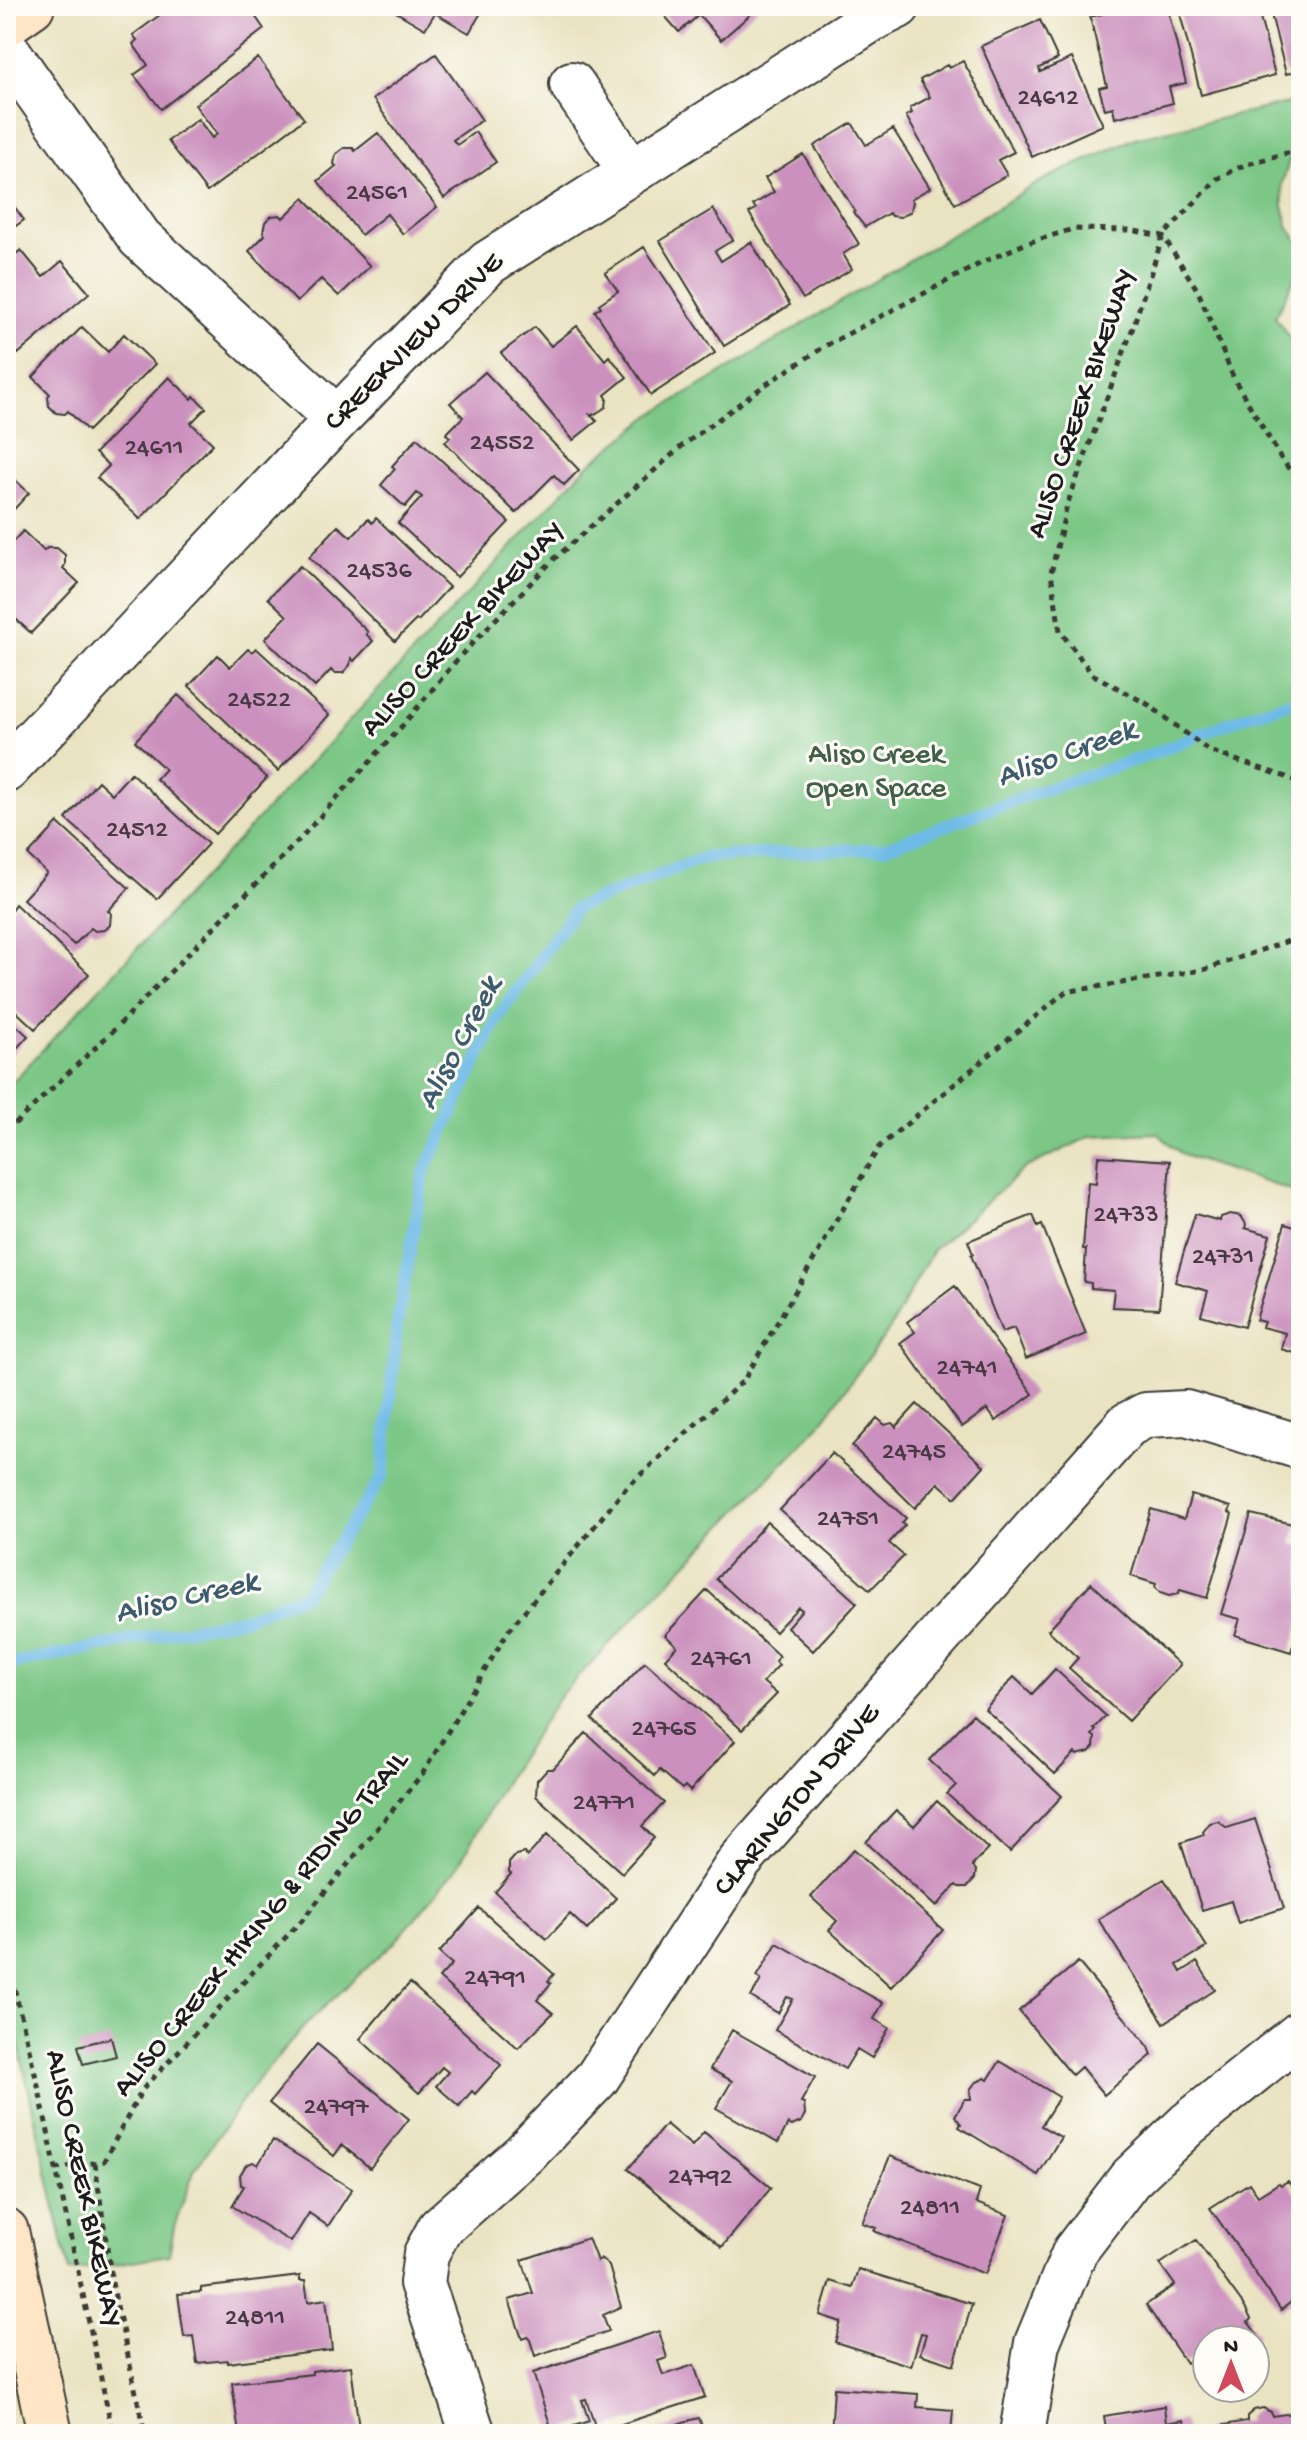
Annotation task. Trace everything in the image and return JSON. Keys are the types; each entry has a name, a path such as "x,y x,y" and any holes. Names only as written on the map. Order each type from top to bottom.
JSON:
{"main road":[{"path":"6,24 32,6"},
{"path":"6,2231 50,2434"}],"street":[{"name":"CREEKVIEW DRIVE","path":"6,770 488,263 872,19 898,6"},
{"path":"6,49 140,238 337,419"},
{"path":"572,84 631,172"},
{"name":"CLARINGTON DRIVE","path":"473,2434 422,2283 426,2254 440,2228 524,2154 597,2078 740,1861 1127,1425 1146,1415 1186,1413 1301,1447"},
{"path":"1022,2434 1037,2343 1075,2251 1130,2179 1188,2124 1301,2033"}],"path":[{"name":"ALISO CREEK BIKEWAY","path":"1301,156 1287,153 1244,165 1217,179 1163,236 1067,505 1051,573 1060,631 1092,674 1149,705 1209,751 1301,782"},
{"name":"ALISO CREEK BIKEWAY","path":"6,1132 116,1028 297,842 402,726 461,655 553,560 682,446 765,385 827,345 985,261 1027,243 1073,229 1129,230 1163,236 1198,291 1234,379 1282,460 1301,484"},
{"name":"ALISO CREEK HIKING & RIDING TRAIL","path":"95,2163 104,2161 142,2090 302,1920 423,1773 509,1630 616,1500 744,1380 879,1147 1065,992 1203,970 1288,941 1301,924"},
{"name":"ALISO CREEK BIKEWAY","path":"6,1954 39,2090 113,2434"},
{"path":"55,2169 95,2163 112,2283 145,2434"}],"green space":[{"name":"Aliso Creek Open Space","path":"1297,101 1301,141 1289,161 1282,184 1283,206 1289,228 1301,245 1301,265 1275,317 1301,353 1301,1194 1183,1155 1157,1133 1091,1136 1025,1168 933,1250 891,1327 817,1428 562,1693 510,1773 456,1869 397,1940 309,2021 252,2087 195,2169 174,2227 169,2255 69,2272 6,1989 6,1089 586,467 650,416 1041,181 1135,138"}],"building":[{"path":"172,6 263,6 253,13 264,29 161,109 134,75 148,65 133,44 137,40 133,35"},
{"path":"386,6 485,6 469,33 435,13 425,29"},
{"path":"656,6 760,6 721,40 699,15 679,32"},
{"path":"1117,6 1167,6 1186,83 1169,87 1173,103 1115,118 1113,107 1105,109 1099,88 1107,86 1090,17 1118,10"},
{"path":"1178,6 1223,6 1224,11 1257,6 1275,75 1201,95"},
{"path":"1269,6 1301,6 1301,70 1286,74"},
{"path":"1040,20 1058,59 1039,68 1040,72 1072,58 1103,125 1032,157 981,46"},
{"path":"436,54 482,120 453,140 457,145 475,132 496,162 444,198 373,99"},
{"path":"258,58 304,119 207,192 168,141 198,119 212,138 217,134 195,105"},
{"path":"963,61 1014,152 998,160 1007,175 955,204 906,116 912,113 910,108 930,97 920,80 947,65 949,68"},
{"path":"852,123 866,145 893,129 930,188 911,199 911,211 901,217 889,213 865,227 814,146"},
{"path":"378,133 437,207 403,234 387,214 361,235 318,181 336,166 336,154 344,148 355,151"},
{"path":"803,154 859,244 843,254 852,269 803,299 749,213 756,209 753,205 774,192 765,178"},
{"path":"6,195 24,220 6,233"},
{"path":"304,198 370,266 339,296 321,279 297,302 249,251 265,235 265,222 272,216 280,215 283,218"},
{"path":"713,209 733,240 715,251 721,261 751,242 790,305 724,346 660,241"},
{"path":"644,247 715,353 651,395 595,311 601,307 599,304 618,291 605,273"},
{"path":"21,250 43,277 62,261 89,293 18,354 6,341 6,262"},
{"path":"577,326 605,360 609,356 627,377 605,395 606,407 590,414 597,421 573,440 501,353 535,327 551,346"},
{"path":"82,327 108,352 124,334 155,364 88,431 68,411 65,414 56,413 49,406 50,394 33,377"},
{"path":"485,372 579,470 564,485 554,475 516,513 445,442 450,437 446,434 463,417 450,403"},
{"path":"169,377 206,408 191,423 213,444 140,519 97,478 109,466 95,453"},
{"path":"417,438 509,522 457,577 398,523 422,497 417,493 405,507 381,485 395,469 392,466"},
{"path":"6,457 9,460 8,473 29,493 6,518"},
{"path":"376,518 449,587 395,641 309,557 338,526 351,537 368,519 372,523"},
{"path":"23,531 44,551 57,548 65,555 63,568 79,583 31,633 8,612 6,614 6,549"},
{"path":"300,566 368,632 366,634 373,641 354,661 351,658 350,665 343,673 331,670 315,687 265,639 287,616 268,598"},
{"path":"256,648 329,715 278,771 189,686 218,655 230,667 248,649 252,652"},
{"path":"178,695 267,778 215,834 156,779 165,769 135,741"},
{"path":"131,773 208,844 157,899 66,819 98,781 112,794"},
{"path":"58,823 129,888 108,911 111,913 110,925 105,930 95,931 91,928 74,945 23,899 47,873 28,855"},
{"path":"6,904 11,910 15,904 89,974 35,1029 6,1002"},
{"path":"6,1016 28,1036 6,1060"},
{"path":"1098,1156 1170,1161 1159,1309 1112,1307 1114,1290 1091,1288 1091,1283 1084,1282 1088,1182 1096,1183"},
{"path":"1195,1214 1220,1221 1221,1217 1230,1214 1241,1216 1245,1228 1270,1235 1244,1327 1201,1315 1208,1291 1175,1282"},
{"path":"1033,1215 1038,1227 1042,1225 1086,1334 1026,1359 1014,1328 1002,1332 968,1241"},
{"path":"1285,1224 1301,1229 1301,1355 1281,1349 1285,1333 1262,1327 1264,1322 1256,1320"},
{"path":"955,1286 1033,1394 996,1421 987,1409 962,1427 900,1343 915,1332 907,1322"},
{"path":"917,1404 984,1466 955,1498 938,1483 915,1508 852,1446 877,1418 885,1425 892,1423 896,1427"},
{"path":"832,1453 906,1518 902,1523 905,1525 889,1543 904,1556 870,1590 780,1510"},
{"path":"1191,1495 1231,1507 1229,1512 1232,1514 1207,1598 1180,1590 1178,1594 1169,1596 1160,1593 1156,1584 1131,1576 1151,1509 1184,1519"},
{"path":"1251,1514 1297,1525 1292,1543 1301,1546 1301,1619 1291,1652 1235,1635 1240,1619 1221,1614"},
{"path":"767,1522 857,1603 813,1651 787,1627 802,1610 798,1607 775,1632 716,1579"},
{"path":"1091,1583 1180,1665 1128,1721 1069,1668 1078,1658 1048,1630"},
{"path":"707,1590 779,1656 775,1661 779,1665 763,1682 777,1694 742,1730 665,1659 677,1646 665,1635"},
{"path":"645,1662 735,1741 690,1791 685,1786 682,1789 660,1770 655,1776 592,1719"},
{"path":"1055,1669 1106,1716 1094,1729 1094,1747 1089,1752 1075,1753 1055,1774 985,1709 1014,1677 1032,1694"},
{"path":"973,1714 1062,1796 1010,1852 947,1794 956,1785 929,1760"},
{"path":"586,1733 664,1803 642,1826 654,1838 622,1873 536,1796 537,1780 547,1769 553,1769"},
{"path":"937,1801 988,1849 972,1866 976,1870 975,1878 967,1887 956,1885 936,1907 866,1842 896,1810 914,1826"},
{"path":"1255,1819 1284,1908 1238,1923 1231,1901 1202,1910 1181,1843 1204,1835 1210,1823 1218,1821 1227,1828"},
{"path":"1298,1827 1301,1827 1301,1899 1297,1899"},
{"path":"547,1835 616,1898 587,1930 570,1914 547,1939 495,1892 511,1874 509,1863 516,1855 524,1853 527,1857"},
{"path":"854,1849 943,1930 891,1987 829,1930 837,1921 811,1897"},
{"path":"1164,1879 1207,1947 1177,1965 1181,1972 1197,1962 1215,1990 1164,2023 1098,1919"},
{"path":"479,1908 554,1974 548,1981 551,1983 537,2000 553,2013 518,2048 439,1978 452,1964 439,1953"},
{"path":"777,1943 883,2003 874,2019 889,2028 872,2058 857,2049 845,2069 775,2030 793,1999 787,1997 778,2013 751,1997 761,1980 757,1977"},
{"path":"1078,1962 1149,2047 1152,2055 1104,2095 1081,2067 1072,2075 1019,2011"},
{"path":"410,1983 501,2065 475,2094 472,2091 459,2106 436,2086 448,2072 442,2067 419,2093 360,2039"},
{"path":"732,2030 815,2077 801,2102 804,2103 805,2114 801,2122 792,2126 788,2124 778,2143 716,2108 732,2081 710,2069"},
{"path":"111,2038 116,2056 83,2064 78,2046"},
{"path":"317,2044 409,2119 370,2168 342,2145 334,2156 269,2103"},
{"path":"1000,2061 1059,2097 1041,2126 1061,2137 1038,2175 959,2127 961,2124 955,2116 965,2099 971,2099 970,2090 975,2083 985,2078 988,2080"},
{"path":"666,2124 692,2146 704,2132 771,2188 722,2247 628,2169"},
{"path":"273,2140 352,2189 328,2226 309,2213 291,2242 232,2206 244,2186 241,2185 240,2175 246,2165 253,2162 258,2165"},
{"path":"890,2156 980,2190 976,2203 1008,2215 985,2274 874,2231 876,2228 862,2223"},
{"path":"1288,2181 1301,2200 1301,2294 1281,2310 1210,2208 1249,2183 1258,2196"},
{"path":"588,2238 597,2261 601,2259 609,2266 621,2307 603,2315 609,2331 535,2356 530,2340 527,2337 522,2339 509,2300 533,2293 522,2260"},
{"path":"1196,2240 1244,2306 1251,2319 1250,2324 1191,2324 1191,2360 1186,2363 1146,2305 1175,2285 1160,2264"},
{"path":"858,2269 972,2304 954,2365 920,2354 926,2334 921,2333 911,2366 835,2342 841,2322 820,2315 830,2281 852,2288"},
{"path":"300,2276 300,2281 305,2281 308,2302 326,2299 332,2350 227,2363 227,2360 197,2363 193,2336 184,2337 178,2294 201,2292 201,2288"},
{"path":"659,2331 667,2358 658,2361 663,2375 694,2365 705,2397 597,2432 586,2399 582,2400 589,2421 553,2433 533,2373"},
{"path":"351,2366 359,2429 322,2434 239,2434 232,2383 312,2374 312,2371"},
{"path":"834,2388 918,2394 917,2407 953,2410 951,2434 831,2434"},
{"path":"1164,2406 1166,2423 1184,2420 1186,2434 1107,2434 1104,2416"},
{"path":"1263,2408 1272,2416 1293,2413 1297,2434 1220,2434 1218,2426 1247,2421 1247,2416 1254,2410"},
{"path":"699,2418 705,2434 650,2434 683,2422"}],"waterway":[{"name":"Aliso Creek","path":"6,1665 245,1618 305,1594 383,1475 397,1324 424,1173 498,1017 576,908 705,857 884,848 1147,756 1248,715 1301,699"}]}
